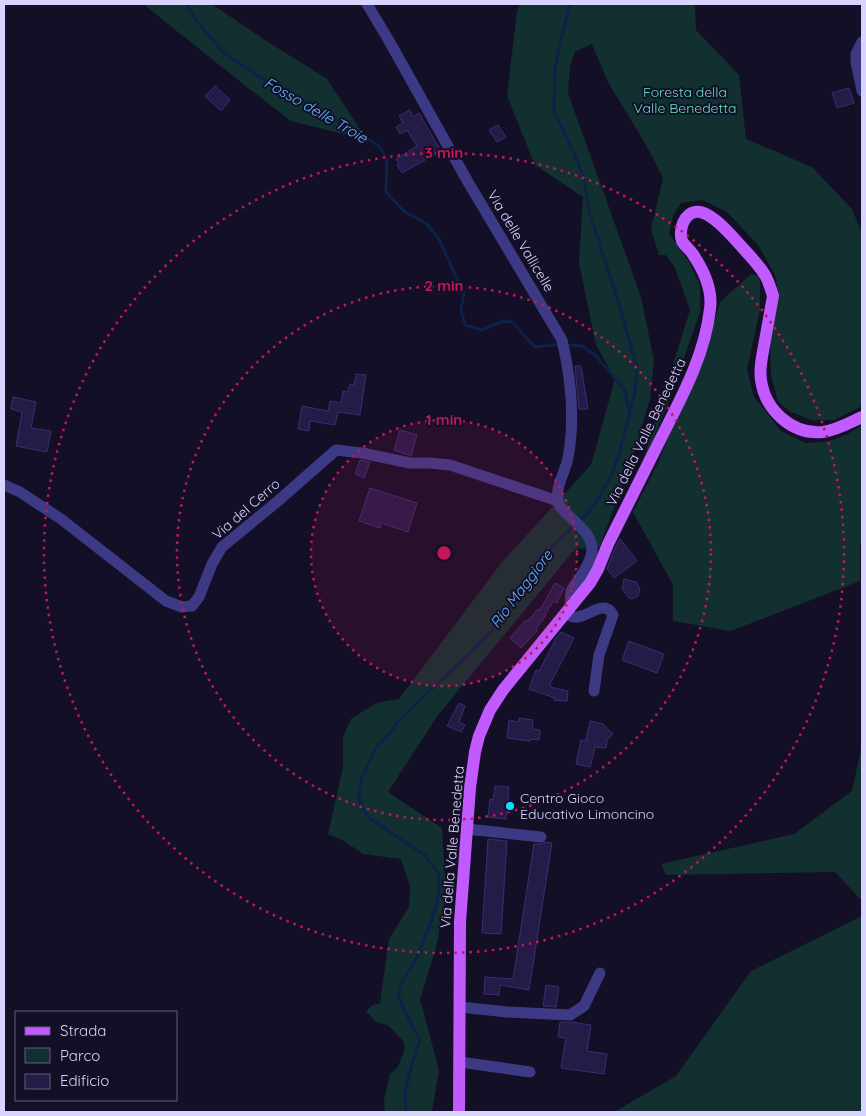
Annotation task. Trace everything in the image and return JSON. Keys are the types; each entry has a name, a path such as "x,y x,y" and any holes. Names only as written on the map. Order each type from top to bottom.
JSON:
{"main road":[{"name":"Via della Valle Benedetta","path":"460,1112 460,922 470,788 479,736 490,710 503,690 590,583 692,377 708,328 711,306 709,288 704,271 682,242 682,224 687,216 694,212 702,213 721,224 765,274 771,287 773,296 761,367 761,380 768,403 777,415 788,424 799,429 821,432 835,429 862,417"}],"street":[{"name":"Via delle Vallicelle","path":"367,4 562,340 568,362 572,413 568,460 559,485 561,506"},
{"path":"862,42 856,54 856,62 862,91"},
{"name":"Via del Cerro","path":"4,486 20,492 61,519 166,601 182,607 192,606 200,597 212,564 222,546 278,501 336,450 362,453 410,464 450,465 561,506"},
{"path":"561,506 587,534 592,545 592,552 585,570 571,591 568,610 572,617 576,618 601,608 607,608 613,615 599,656 594,691"},
{"path":"467,829 540,836"},
{"path":"460,1007 507,1012 570,1015 584,1006 600,973"},
{"path":"460,1062 530,1072"}],"green space":[{"path":"143,4 212,4 327,79 367,140 291,121"},
{"name":"Foresta della Valle Benedetta","path":"520,4 695,4 696,30 739,75 746,139 812,167 852,209 862,234 862,406 834,420 811,420 791,412 778,402 771,375 770,347 779,298 775,275 758,245 727,212 702,200 681,203 673,216 669,234 688,260 700,285 700,312 668,404 641,467 690,310 675,268 666,255 659,255 651,229 663,178 646,145 608,82 592,44 575,52 570,66 568,93 641,297 654,361 650,400 628,471 599,548 575,549 438,715 388,792 442,828 446,895 436,948 420,999 439,1070 432,1112 385,1112 384,1099 390,1074 398,1067 405,1048 403,1041 389,1026 376,1022 366,1011 371,1006 380,1003 389,939 409,907 410,886 401,859 363,854 344,841 328,834 343,767 343,737 351,719 376,703 399,699 502,562 591,465 615,379 596,345 579,263 583,197 535,165 507,96 517,11"},
{"path":"751,274 760,276 760,310 747,369 754,397 781,431 806,443 828,441 846,435 862,425 860,581 731,631 673,621 673,585 633,512 658,463 677,414 700,367 720,302"},
{"path":"862,744 862,901 835,872 666,875 661,864 794,834 852,791"},
{"path":"862,916 862,1112 614,1112 676,1076 751,971"}],"building":[{"path":"215,86 230,100 221,111 205,96"},
{"path":"849,88 854,103 837,108 832,93"},
{"path":"410,110 413,117 419,113 441,151 402,173 396,159 417,146 407,130 400,134 396,127 403,123 399,116"},
{"path":"498,125 506,137 497,142 489,130"},
{"path":"575,366 581,366 588,409 579,409"},
{"path":"356,374 366,375 360,415 338,412 335,425 310,421 309,431 298,429 302,406 328,411 330,401 341,403 343,391 348,392 350,384 354,385"},
{"path":"13,397 36,402 31,428 51,431 47,452 16,446 22,412 11,409"},
{"path":"400,430 417,435 411,456 394,450"},
{"path":"360,460 370,462 364,478 355,474"},
{"path":"370,488 417,503 408,532 381,523 380,528 359,521"},
{"path":"620,539 637,561 614,578 607,569"},
{"path":"624,579 636,582 640,589 638,596 632,599 629,598 622,589"},
{"path":"555,583 564,588 557,603 554,601 536,629 537,631 521,648 510,638 526,620 527,622 538,609 540,610"},
{"path":"561,632 574,638 550,687 568,691 567,701 554,700 555,698 529,689 536,670 539,671"},
{"path":"629,641 664,654 657,673 622,660"},
{"path":"459,703 465,706 459,722 465,725 461,732 447,726"},
{"path":"519,718 533,720 532,729 540,730 539,740 530,739 530,741 507,738 509,720 519,722"},
{"path":"590,721 603,724 613,734 607,740 606,748 595,747 590,767 576,764 581,740 586,741"},
{"path":"495,786 509,787 506,819 488,817 490,799 493,800"},
{"path":"488,839 507,841 501,934 482,933"},
{"path":"552,843 529,990 500,985 499,995 484,994 485,977 513,979 534,844"},
{"path":"546,985 559,987 556,1007 543,1006"},
{"path":"560,1022 591,1025 587,1051 607,1054 604,1074 561,1068 566,1038 558,1037"}],"waterway":[{"name":"Fosso delle Troie","path":"186,4 197,21 223,52 269,83 296,96 379,146 387,159 386,192 405,212 426,223 439,239 464,294 461,309 465,325 482,330 503,321 512,322 535,347 560,345"},
{"name":"Rio Maggiore","path":"570,4 555,70 554,111 577,160 584,180 590,215 619,303 637,369 635,393 611,477 587,514 579,521"},
{"name":"Fosso delle Troie","path":"566,345 582,346 596,356 625,390 629,411"},
{"name":"Rio Maggiore","path":"406,1112 405,1091 420,1040 398,994 403,980 415,962 432,919 439,890 439,874 424,854 369,818 359,799 361,780 376,747 386,738 399,720 498,624 544,556 574,525"}],"place":[{"name":"Centro Gioco Educativo Limoncino","path":"510,806"}]}
